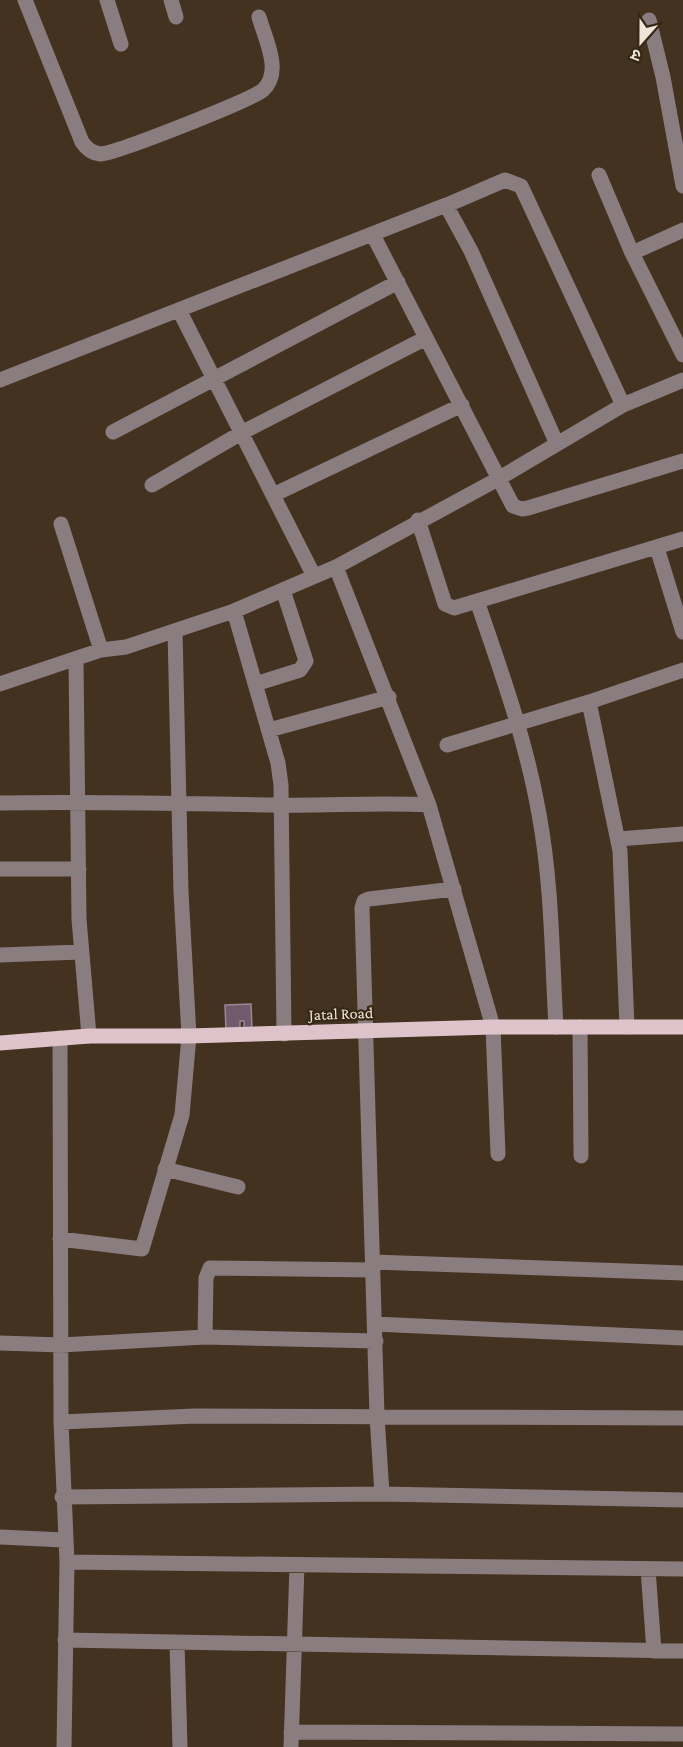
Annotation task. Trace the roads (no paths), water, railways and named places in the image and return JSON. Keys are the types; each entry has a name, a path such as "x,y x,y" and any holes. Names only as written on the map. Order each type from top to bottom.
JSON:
{"main road":[{"name":"Jatal Road","path":"0,1042 89,1036 284,1034 493,1027 683,1027"}],"street":[{"path":"25,0 82,142 87,149 98,154 129,146 264,90 271,79 272,61 259,18"},
{"path":"107,0 121,44"},
{"path":"171,0 176,17"},
{"path":"649,20 663,77 683,186"},
{"path":"599,175 632,253 683,355"},
{"path":"0,380 373,235 506,180 521,186 623,405"},
{"path":"447,205 471,251 557,444"},
{"path":"632,253 683,230"},
{"path":"373,235 462,405 509,501 522,509 683,461"},
{"path":"113,432 398,282"},
{"path":"179,310 243,432 314,576"},
{"path":"152,485 243,432 426,338"},
{"path":"0,684 101,650 126,647 234,611 336,567 418,520 498,479 623,405 683,380"},
{"path":"273,495 462,405"},
{"path":"418,520 445,604 454,608 683,539"},
{"path":"61,524 101,650"},
{"path":"657,548 683,632"},
{"path":"336,567 429,805 493,1027 498,1154"},
{"path":"255,684 300,670 306,661 283,590"},
{"path":"477,601 519,722 545,854 556,1027"},
{"path":"234,611 278,763 281,805 284,1034"},
{"path":"60,1239 142,1249 182,1115 189,1036 181,892 175,631"},
{"path":"76,660 81,952 89,1036"},
{"path":"447,745 589,702 683,670"},
{"path":"268,730 389,698"},
{"path":"589,702 618,839 627,1027"},
{"path":"0,803 78,801 281,805 375,802 429,805"},
{"path":"618,839 683,834"},
{"path":"0,869 79,870"},
{"path":"382,1494 377,1416 364,1030 363,901 378,897 454,889"},
{"path":"0,955 81,952"},
{"path":"579,1027 581,1156"},
{"path":"60,1038 62,1497 67,1562 64,1747"},
{"path":"165,1169 238,1187"},
{"path":"205,1337 206,1278 210,1268 373,1266 683,1273"},
{"path":"375,1324 683,1338"},
{"path":"0,1343 61,1345 205,1337 376,1341"},
{"path":"61,1422 195,1416 683,1418"},
{"path":"62,1497 382,1494 683,1500"},
{"path":"0,1537 64,1540"},
{"path":"67,1562 683,1569"},
{"path":"297,1565 291,1739 570,1740 683,1734"},
{"path":"648,1569 654,1651"},
{"path":"65,1640 293,1646 683,1651"},
{"path":"177,1643 180,1747"}]}
